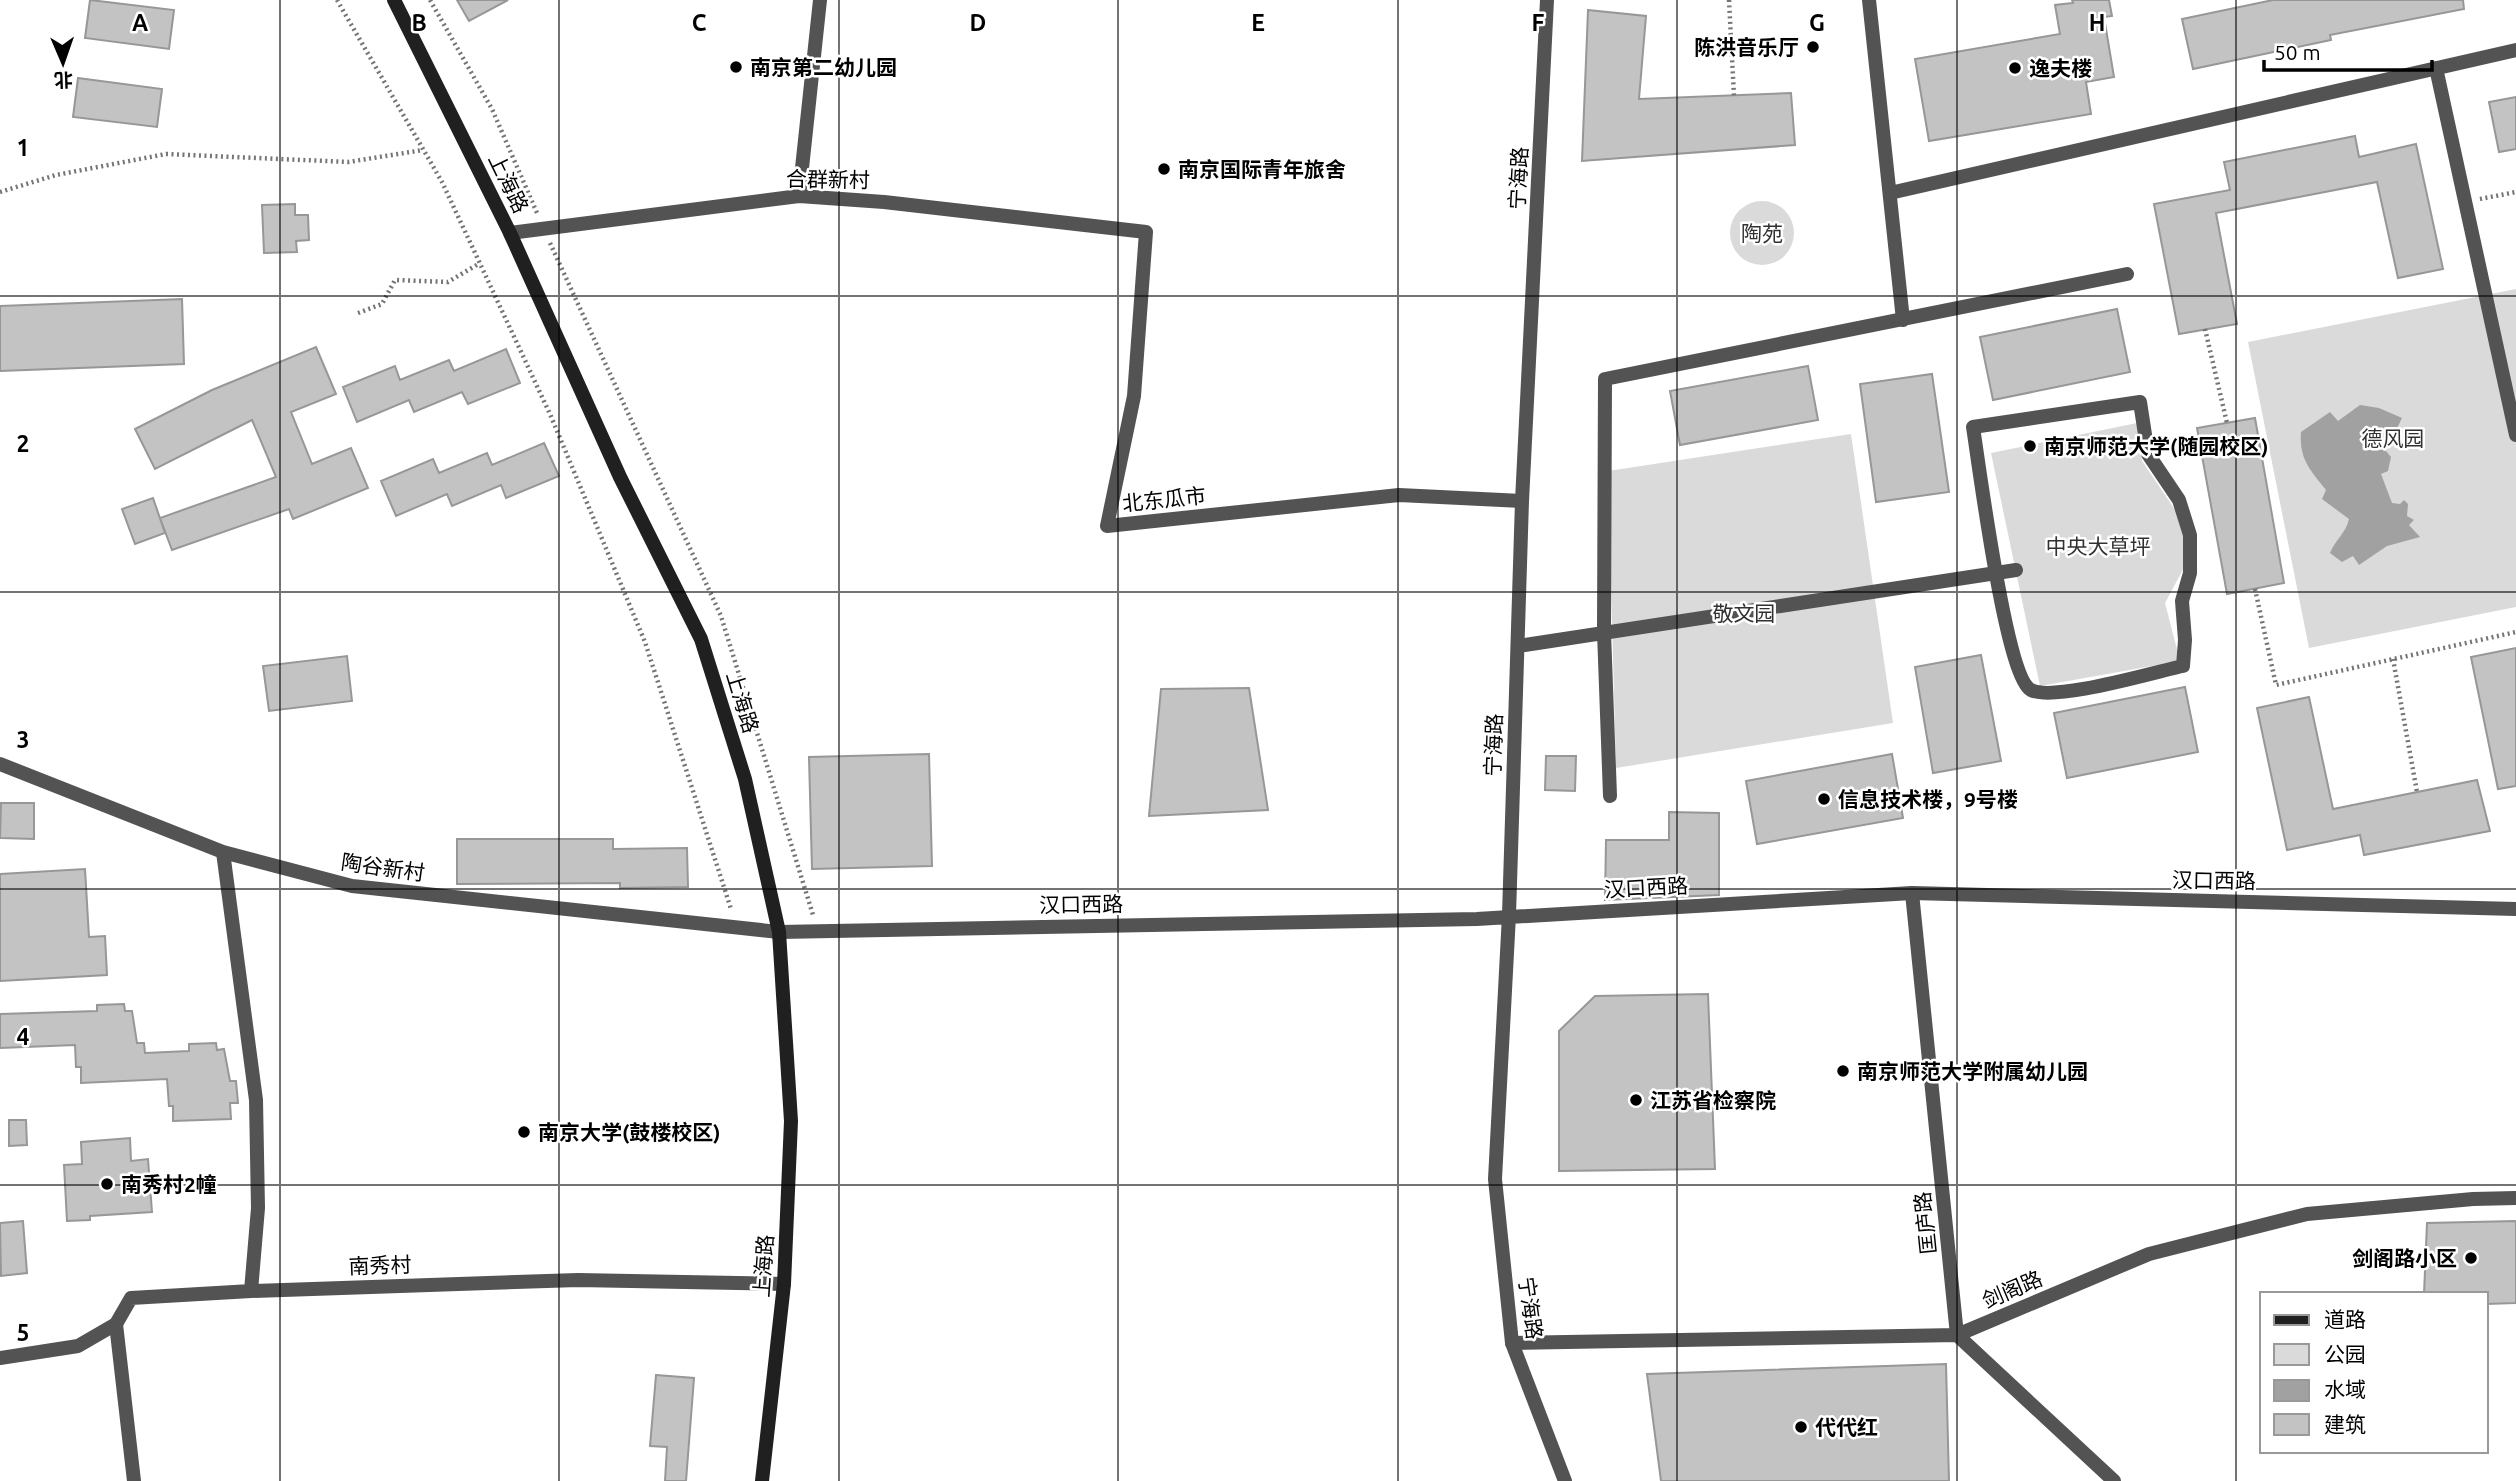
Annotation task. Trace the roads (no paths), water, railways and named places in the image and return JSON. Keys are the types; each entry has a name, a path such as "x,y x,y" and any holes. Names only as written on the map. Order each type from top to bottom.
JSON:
{"main road":[{"name":"上海路","path":"394,0 510,233 620,477 701,639 745,779 779,932 792,1121 783,1284 762,1481"}],"street":[{"path":"799,196 820,0"},
{"name":"宁海路","path":"1547,0 1522,501 1509,915 1495,1179 1512,1343 1565,1481"},
{"path":"1869,0 1903,320"},
{"path":"1890,192 2516,50"},
{"path":"2436,68 2516,435"},
{"name":"合群新村","path":"510,233 799,196 884,202 1146,232"},
{"name":"北东瓜市","path":"1146,232 1133,396 1107,526 1399,495 1522,501"},
{"path":"1610,796 1604,632 1605,379 2127,274"},
{"path":"2140,402 2148,454 2179,500 2190,535 2190,573 2182,601 2186,640 2183,666 2053,695 2031,690 2019,676 1996,573 1973,427 2140,402"},
{"path":"1518,646 2015,570"},
{"name":"陶谷新村","path":"0,764 223,852 352,886 736,925 779,932"},
{"path":"223,852 256,1100 258,1208 251,1291"},
{"name":"汉口西路","path":"779,932 817,929 1477,919 1912,893 2516,909"},
{"name":"匡庐路","path":"1912,893 1957,1335"},
{"name":"剑阁路","path":"1512,1343 1957,1335 2148,1254 2307,1214 2473,1199 2516,1198"},
{"name":"南秀村","path":"0,1358 78,1346 117,1324 131,1298 251,1291 578,1280 783,1284"},
{"path":"117,1324 134,1481"},
{"path":"1957,1335 2114,1481"}],"water":[{"path":"2360,405 2379,408 2402,418 2386,451 2391,457 2388,471 2381,474 2392,503 2400,504 2404,500 2408,504 2407,516 2414,520 2409,525 2420,537 2387,546 2359,565 2353,556 2342,562 2330,553 2349,519 2322,499 2326,490 2307,464 2302,450 2301,432 2330,412 2338,421"}],"place":[{"name":"陈洪音乐厅","path":"1813,47"},
{"name":"南京第二幼儿园","path":"736,67"},
{"name":"逸夫楼","path":"2015,68"},
{"name":"南京国际青年旅舍","path":"1164,169"},
{"name":"南京师范大学(随园校区)","path":"2030,446"},
{"name":"信息技术楼，9号楼","path":"1824,799"},
{"name":"南京师范大学附属幼儿园","path":"1843,1071"},
{"name":"江苏省检察院","path":"1636,1100"},
{"name":"南京大学(鼓楼校区)","path":"524,1132"},
{"name":"南秀村2幢","path":"107,1184"},
{"name":"剑阁路小区","path":"2471,1258"},
{"name":"代代红","path":"1801,1427"}],"park label":[{"name":"陶苑","path":"1762,233"},
{"name":"德风园","path":"2393,438"},
{"name":"中央大草坪","path":"2098,546"},
{"name":"敬文园","path":"1744,613"}]}
